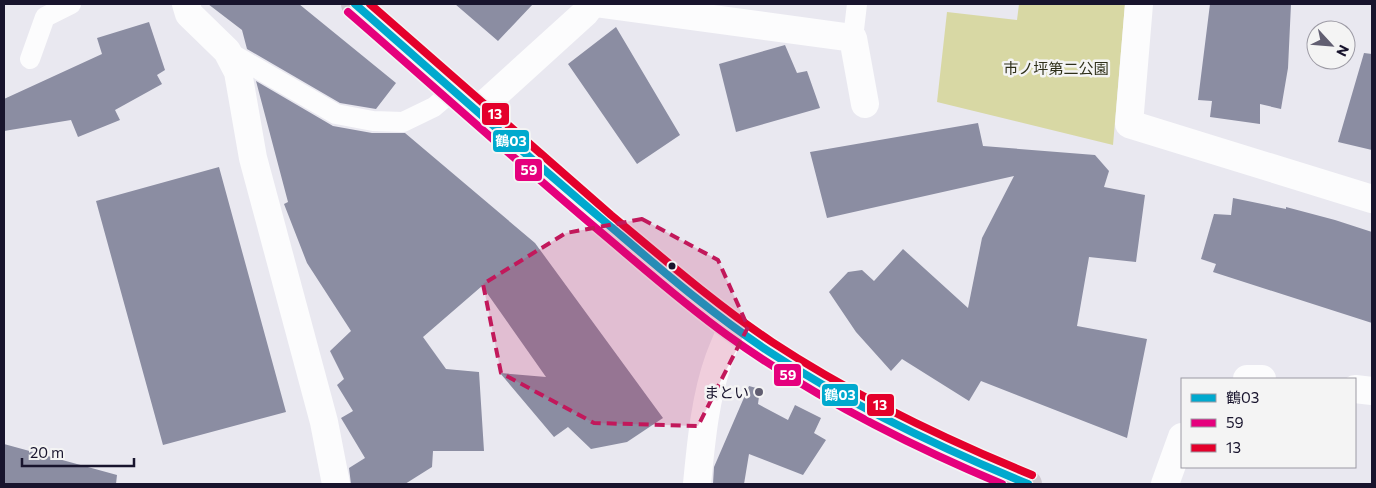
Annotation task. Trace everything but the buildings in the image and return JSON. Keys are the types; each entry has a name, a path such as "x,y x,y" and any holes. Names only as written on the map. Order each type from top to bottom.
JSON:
{"main road":[{"path":"355,4 590,210 732,327 792,366 891,422 970,461 1028,484"}],"street":[{"path":"186,4 189,14 227,51 238,72 253,158 324,422 336,484"},
{"path":"477,111 585,13 592,4"},
{"path":"602,4 853,38 865,104"},
{"path":"1140,4 1129,124 1372,198"},
{"path":"697,484 702,439 711,388 718,360 732,327"},
{"path":"1356,389 1372,391"},
{"path":"1166,484 1181,440"}],"lane":[{"path":"30,59 45,17 70,4"},
{"path":"853,38 857,4"},
{"path":"227,51 336,114 373,122 403,122 434,107 454,90"}],"highlighted area":[{"path":"642,219 718,260 748,327 698,426 594,423 501,373 483,284 566,233"}],"green space":[{"name":"市ノ坪第二公園","path":"1019,4 1125,4 1113,145 937,102 947,12 1017,20"}],"transit line":[{"name":"鶴03","path":"355,4 644,255 704,305 746,336 799,371 895,424 1028,484"},
{"name":"13","path":"370,4 611,215 690,281 772,342 803,362 899,415 1032,475"},
{"name":"59","path":"348,12 566,202 677,296 727,335 792,378 860,417 966,469 1002,484"}],"place":[{"name":"まとい","path":"759,392"}]}
